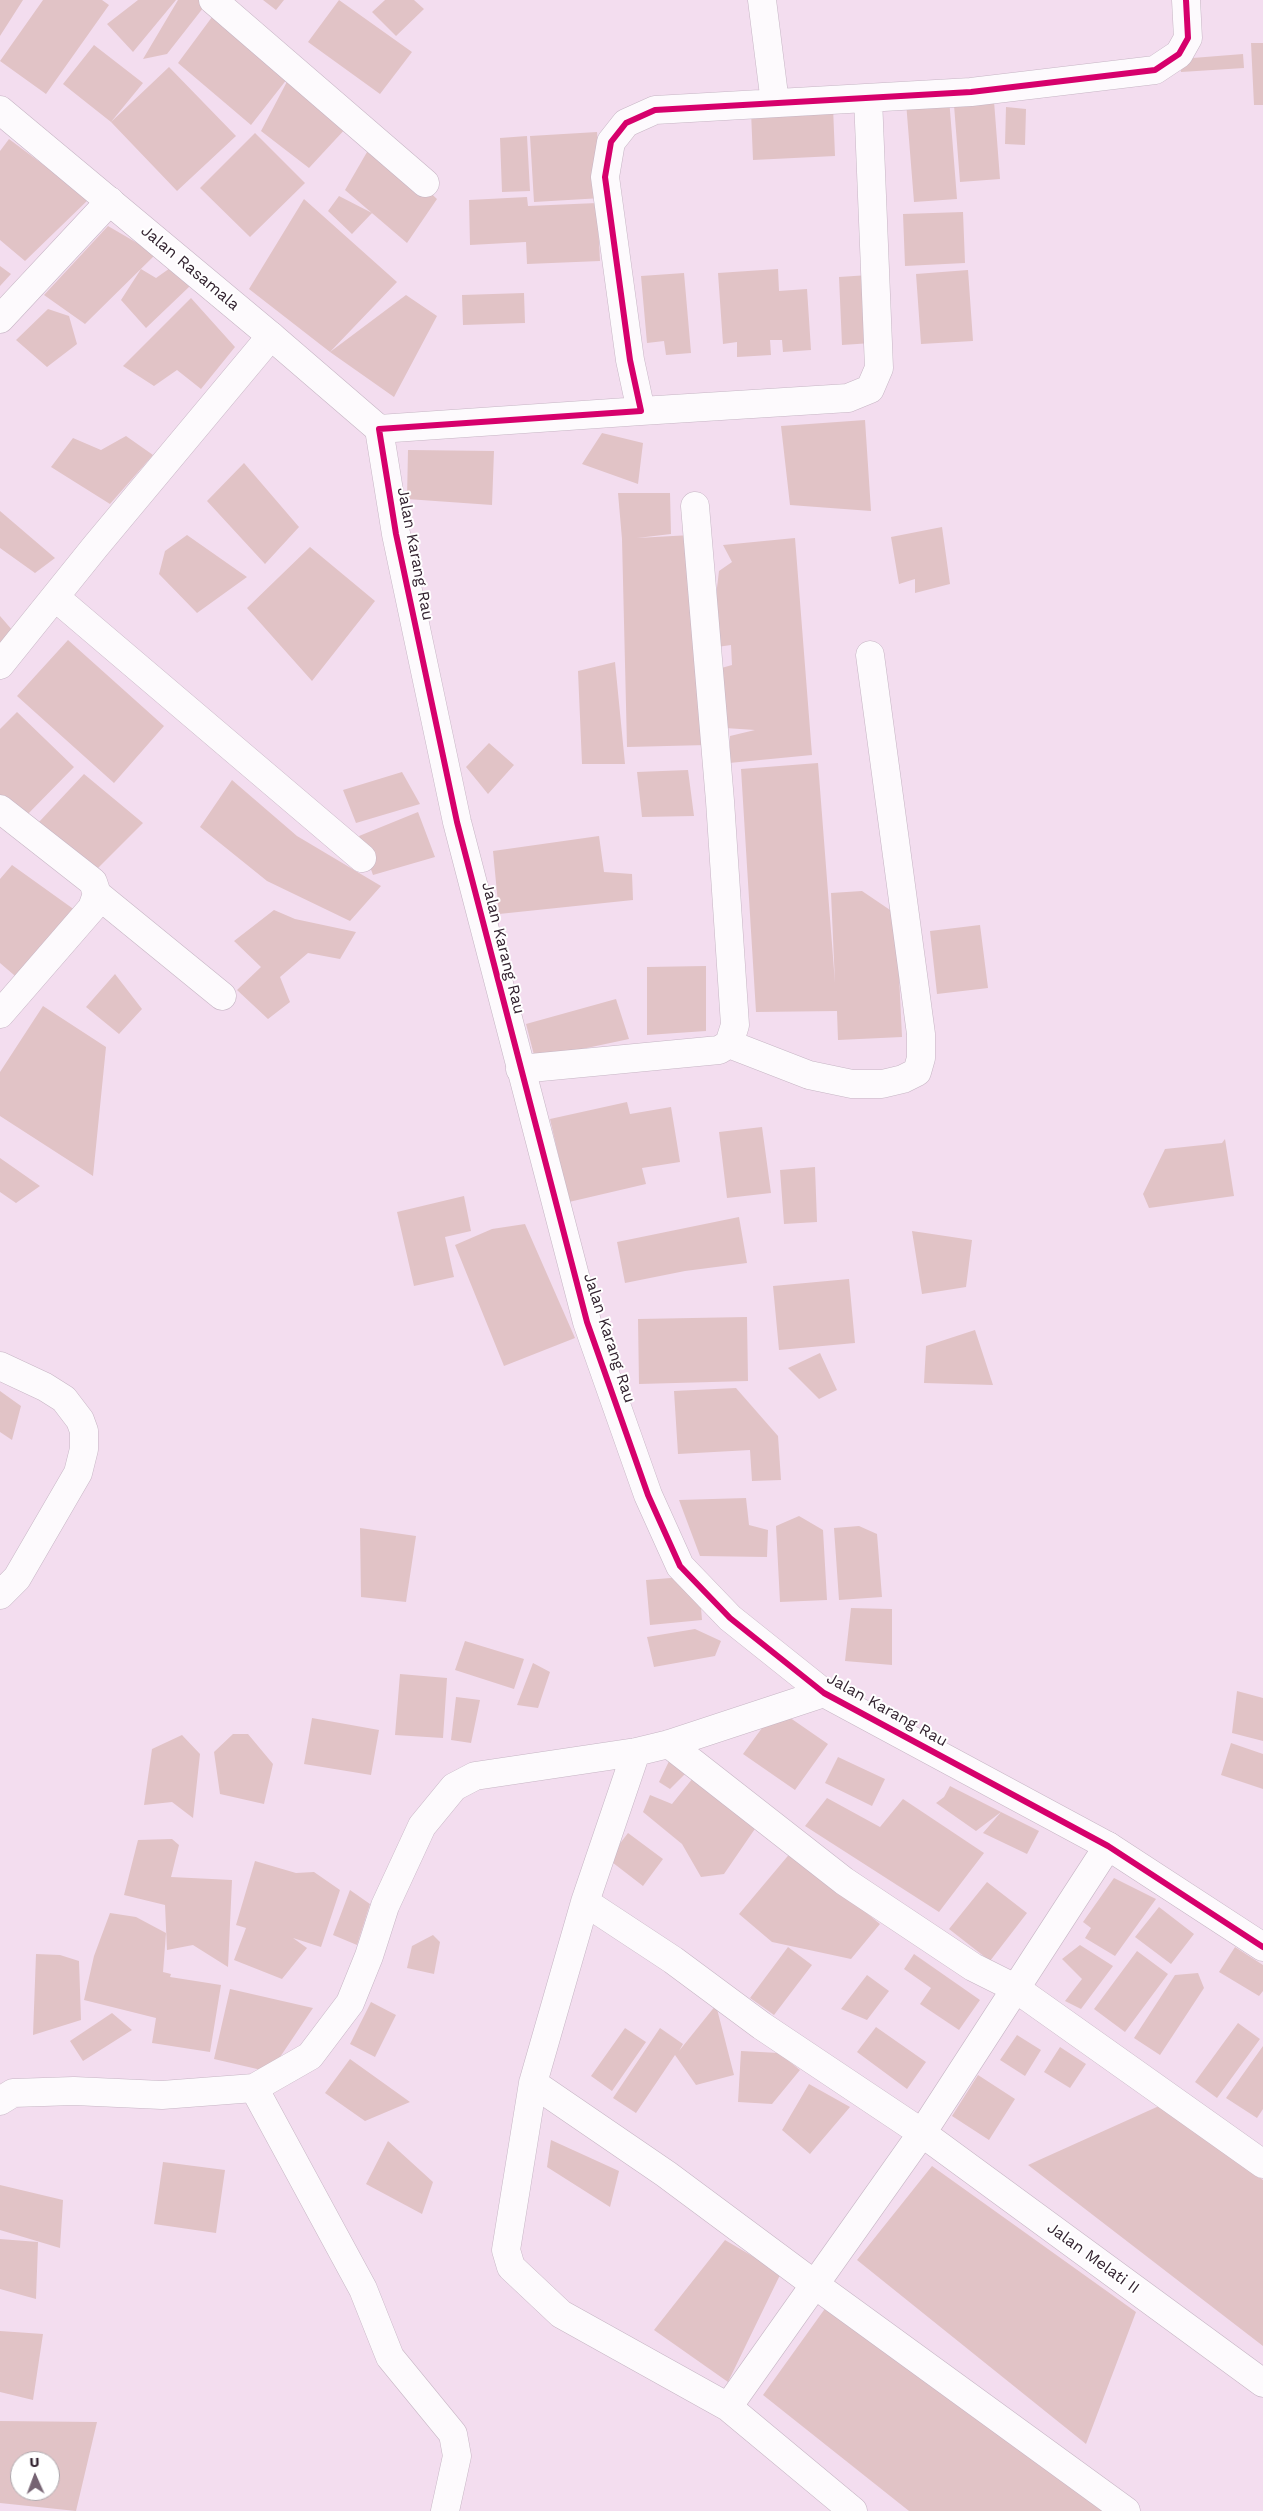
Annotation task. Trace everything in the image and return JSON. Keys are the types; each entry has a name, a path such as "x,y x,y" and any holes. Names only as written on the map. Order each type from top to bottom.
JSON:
{"street":[{"path":"213,0 425,183"},
{"path":"762,0 775,103"},
{"path":"641,411 630,360 605,177 611,142 626,123 655,110 972,92 1155,70 1179,54 1188,38 1186,0"},
{"path":"379,429 848,398 870,389 879,368 868,98"},
{"name":"Jalan Rasamala","path":"0,110 272,336 379,429"},
{"path":"0,319 110,201"},
{"path":"0,665 272,336"},
{"name":"Jalan Karang Rau","path":"379,429 396,534 456,822 520,1070 587,1322 648,1495 680,1566 730,1618 824,1694 1108,1846 1263,1947"},
{"path":"520,1070 719,1050 729,1044 735,1025 720,801 694,506"},
{"path":"55,597 362,858"},
{"path":"729,1044 809,1076 852,1084 882,1084 903,1079 917,1072 921,1058 921,1034 870,655"},
{"path":"0,809 93,882 97,894 222,996"},
{"path":"0,1014 92,908 97,894"},
{"path":"0,1366 45,1387 64,1399 80,1420 84,1431 84,1449 78,1473 17,1578 0,1596"},
{"path":"0,2101 13,2094 74,2091 162,2095 254,2088 310,2056 350,2003 369,1956 385,1906 422,1826 454,1787 474,1776 636,1752 669,1744 824,1694"},
{"path":"669,1744 844,1880 973,1967 1015,1988 1263,2164"},
{"path":"636,1752 585,1902 533,2083 506,2250 511,2267 561,2314 728,2407 853,2511"},
{"path":"728,2407 922,2133 1108,1846"},
{"name":"Jalan Melati II","path":"585,1902 673,1960 762,2026 922,2133 1263,2382"},
{"path":"533,2083 666,2174 1126,2511"},
{"path":"254,2088 363,2289 390,2357 452,2434 457,2456 445,2511"}],"building":[{"path":"0,0 23,0 0,36"},
{"path":"43,0 102,0 109,5 46,94 0,61"},
{"path":"138,0 176,0 133,52 107,24"},
{"path":"178,0 201,0 207,3 167,54 143,59"},
{"path":"263,0 284,0 276,10"},
{"path":"339,0 412,52 380,94 308,42"},
{"path":"385,0 414,0 424,9 396,36 372,12"},
{"path":"212,17 291,74 251,125 178,63"},
{"path":"1251,43 1263,43 1263,105 1254,105"},
{"path":"94,45 143,83 111,122 63,84"},
{"path":"1243,54 1244,68 1181,72 1180,59"},
{"path":"169,67 236,136 177,191 111,122"},
{"path":"291,74 347,127 309,168 261,131"},
{"path":"949,98 957,199 914,202 906,102"},
{"path":"994,101 1000,179 960,182 954,105"},
{"path":"833,107 835,156 753,160 751,111"},
{"path":"1006,107 1026,109 1025,145 1005,144"},
{"path":"597,132 602,198 534,202 530,136"},
{"path":"255,133 305,183 250,237 200,188"},
{"path":"527,136 530,191 502,192 500,138"},
{"path":"9,139 89,199 25,261 0,240 0,151"},
{"path":"374,140 437,199 407,243 345,190"},
{"path":"339,196 372,213 352,234 328,211"},
{"path":"527,197 528,206 597,203 600,261 527,264 526,242 470,245 469,200"},
{"path":"304,199 397,282 330,352 249,289"},
{"path":"963,212 965,263 905,266 903,214"},
{"path":"108,226 156,254 85,324 44,295"},
{"path":"0,266 11,274 0,286"},
{"path":"173,266 190,286 146,328 121,300 141,269 156,278"},
{"path":"778,269 779,291 807,289 811,350 783,352 782,340 770,340 771,355 737,357 737,342 723,344 718,273"},
{"path":"968,270 973,341 921,344 916,274"},
{"path":"684,273 691,353 666,355 664,341 647,343 641,276"},
{"path":"869,275 872,343 842,345 839,277"},
{"path":"524,293 525,323 463,325 462,295"},
{"path":"406,295 437,316 394,397 330,352"},
{"path":"191,298 235,347 201,389 177,370 154,386 123,366"},
{"path":"48,309 69,316 77,344 47,367 16,340"},
{"path":"865,420 871,511 790,505 781,426"},
{"path":"602,433 643,443 638,484 582,464"},
{"path":"126,436 153,455 110,504 51,467 73,438 101,450"},
{"path":"408,450 494,451 492,505 407,499"},
{"path":"244,463 299,527 265,564 207,501"},
{"path":"618,493 670,493 671,534 637,538 691,535 707,745 627,747 622,539"},
{"path":"0,511 55,558 35,573 0,548"},
{"path":"942,527 950,584 915,593 915,579 899,584 891,537"},
{"path":"187,535 247,577 197,613 159,574 165,551"},
{"path":"795,538 812,755 729,763 730,736 755,730 725,728 718,669 732,665 731,645 717,647 716,596 719,571 732,562 723,545"},
{"path":"310,547 375,601 312,681 247,608"},
{"path":"0,616 13,631 0,644"},
{"path":"68,640 164,726 114,783 17,696"},
{"path":"615,662 625,764 582,764 578,671"},
{"path":"17,712 74,767 23,819 0,796 0,729"},
{"path":"489,743 514,765 488,794 466,767"},
{"path":"818,763 835,983 831,893 862,891 896,914 902,1037 838,1040 837,1011 756,1012 741,769"},
{"path":"688,770 694,816 642,817 637,772"},
{"path":"402,772 420,804 356,823 343,790"},
{"path":"84,774 143,823 91,875 39,822"},
{"path":"232,780 297,836 381,886 350,921 267,881 200,827"},
{"path":"418,812 435,857 373,875 359,836"},
{"path":"599,836 604,872 632,874 633,900 499,914 493,851"},
{"path":"12,865 79,913 21,981 0,963 0,879"},
{"path":"274,910 295,919 356,932 340,959 308,953 280,977 290,1002 268,1019 237,990 261,967 234,941"},
{"path":"980,925 988,988 937,994 930,931"},
{"path":"706,966 706,1031 647,1035 647,967"},
{"path":"115,974 142,1009 119,1034 86,1007"},
{"path":"616,999 629,1039 535,1059 526,1024"},
{"path":"43,1006 106,1047 93,1176 0,1116 0,1072"},
{"path":"627,1102 630,1114 671,1107 680,1162 642,1168 646,1184 569,1202 550,1119"},
{"path":"762,1127 771,1193 727,1198 719,1132"},
{"path":"1225,1139 1234,1196 1149,1208 1143,1194 1165,1149 1222,1143"},
{"path":"0,1158 40,1186 16,1203 0,1192"},
{"path":"815,1167 817,1222 784,1224 780,1170"},
{"path":"464,1196 471,1231 445,1237 454,1277 414,1286 397,1212"},
{"path":"739,1217 747,1263 685,1271 625,1283 617,1242"},
{"path":"525,1224 575,1338 504,1366 455,1245 492,1229"},
{"path":"912,1231 972,1240 966,1287 922,1294"},
{"path":"849,1279 855,1343 779,1350 773,1286"},
{"path":"747,1317 748,1381 639,1384 638,1319"},
{"path":"975,1330 993,1385 924,1383 926,1346"},
{"path":"820,1353 837,1390 819,1399 788,1368"},
{"path":"736,1388 778,1436 781,1480 752,1481 750,1450 678,1454 674,1391"},
{"path":"0,1391 21,1406 12,1440 0,1432"},
{"path":"746,1498 749,1525 768,1530 767,1557 700,1556 679,1500"},
{"path":"799,1516 823,1530 827,1600 780,1602 776,1526"},
{"path":"859,1526 877,1534 882,1597 839,1600 834,1528"},
{"path":"360,1528 416,1536 406,1602 361,1597"},
{"path":"683,1577 700,1596 702,1620 650,1625 646,1580"},
{"path":"851,1608 892,1609 892,1665 845,1661"},
{"path":"695,1629 721,1641 715,1656 654,1667 647,1637"},
{"path":"465,1641 524,1659 514,1689 455,1670"},
{"path":"533,1663 550,1672 538,1708 517,1705"},
{"path":"400,1674 447,1678 443,1738 395,1735"},
{"path":"1237,1691 1263,1698 1263,1741 1232,1733"},
{"path":"456,1697 480,1700 471,1743 451,1740"},
{"path":"786,1715 828,1744 795,1790 743,1754 762,1728"},
{"path":"312,1718 379,1730 371,1775 304,1764"},
{"path":"233,1734 248,1734 273,1764 264,1804 220,1794 214,1752"},
{"path":"182,1735 200,1754 193,1818 172,1802 144,1805 152,1749"},
{"path":"1231,1743 1263,1754 1263,1789 1221,1775"},
{"path":"671,1757 687,1772 670,1789 659,1782"},
{"path":"838,1757 885,1779 872,1806 825,1783"},
{"path":"693,1778 761,1820 724,1874 701,1877 682,1844 643,1812 650,1795 672,1804"},
{"path":"950,1786 1001,1812 976,1831 936,1803 944,1797"},
{"path":"827,1798 880,1827 903,1799 984,1853 939,1912 805,1826"},
{"path":"1001,1812 1039,1831 1027,1854 983,1833"},
{"path":"628,1833 663,1859 643,1886 608,1859"},
{"path":"172,1839 179,1845 171,1877 232,1880 228,1967 193,1945 167,1950 165,1905 124,1895 138,1840"},
{"path":"792,1851 880,1924 851,1959 772,1942 739,1914"},
{"path":"255,1861 296,1873 314,1872 340,1890 321,1947 293,1938 307,1948 282,1979 234,1960 246,1928 236,1925"},
{"path":"1114,1878 1156,1899 1115,1956 1085,1938 1091,1928 1083,1922"},
{"path":"987,1882 1027,1913 990,1961 949,1929"},
{"path":"350,1890 370,1904 357,1945 333,1935"},
{"path":"1159,1907 1194,1934 1171,1964 1135,1937"},
{"path":"110,1913 136,1917 166,1933 163,1972 171,1974 170,1977 221,1985 210,2052 152,2043 156,2018 84,2000 94,1956"},
{"path":"433,1935 440,1942 434,1974 407,1968 412,1946"},
{"path":"1080,1945 1113,1966 1081,2009 1065,2001 1082,1979 1062,1959"},
{"path":"788,1947 812,1965 774,2015 750,1998"},
{"path":"1235,1947 1263,1965 1263,1991 1259,1996 1219,1972"},
{"path":"1137,1951 1168,1974 1125,2032 1094,2009"},
{"path":"36,1954 60,1955 79,1961 81,2020 33,2035"},
{"path":"914,1954 980,2000 959,2030 920,2004 931,1988 904,1969"},
{"path":"1198,1973 1204,1988 1160,2055 1134,2038 1175,1975"},
{"path":"867,1975 889,1991 867,2020 841,2009"},
{"path":"230,1989 313,2008 270,2072 214,2059"},
{"path":"371,2002 396,2015 375,2057 350,2044"},
{"path":"716,2005 734,2075 696,2085 675,2055 636,2113 613,2098 660,2028 683,2044 679,2051"},
{"path":"112,2013 132,2030 83,2061 70,2041"},
{"path":"1238,2023 1260,2039 1217,2098 1195,2082"},
{"path":"876,2027 926,2062 907,2089 857,2052"},
{"path":"625,2028 646,2042 612,2091 591,2076"},
{"path":"1017,2035 1041,2050 1025,2076 1000,2060"},
{"path":"1263,2046 1263,2109 1257,2118 1226,2098"},
{"path":"1060,2047 1086,2064 1070,2088 1044,2072"},
{"path":"741,2051 779,2053 800,2070 772,2104 738,2102"},
{"path":"350,2059 410,2102 365,2121 325,2093"},
{"path":"978,2075 1015,2099 989,2140 952,2116"},
{"path":"809,2084 850,2107 810,2154 782,2130"},
{"path":"1159,2106 1263,2180 1263,2346 1028,2165"},
{"path":"551,2140 619,2171 610,2207 547,2167"},
{"path":"388,2141 433,2182 422,2214 366,2184"},
{"path":"163,2162 225,2170 216,2233 154,2224"},
{"path":"932,2166 1136,2312 1086,2444 857,2260"},
{"path":"0,2185 63,2200 60,2248 0,2230"},
{"path":"0,2239 38,2242 36,2299 0,2289"},
{"path":"725,2240 781,2273 728,2382 654,2330"},
{"path":"829,2303 1105,2511 909,2511 763,2395"},
{"path":"0,2331 43,2334 33,2400 0,2392"},
{"path":"0,2421 97,2422 76,2511 0,2503"}],"cycle path":[{"path":"1186,0 1188,38 1179,54 1155,70 971,92 655,110 626,123 611,142 605,177 630,360 641,411 379,429 396,534 457,822 587,1322 648,1495 680,1566 730,1618 824,1693 1108,1846 1263,1947"}]}
